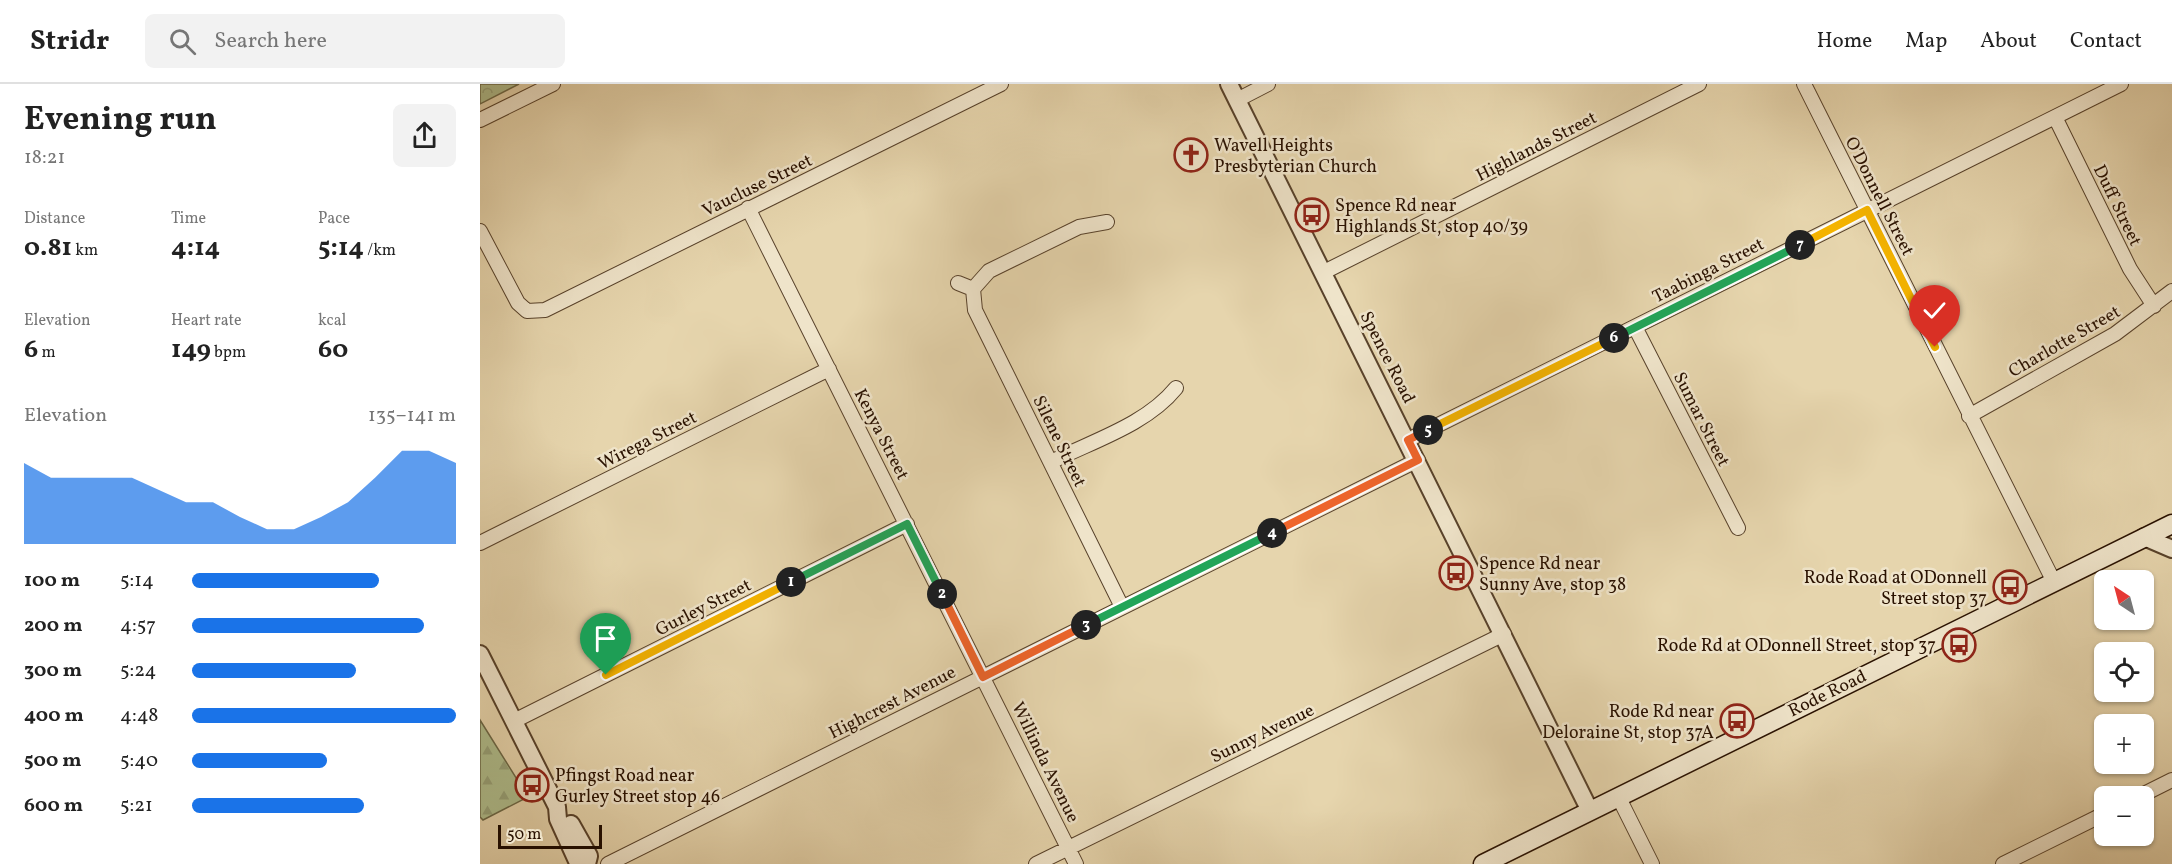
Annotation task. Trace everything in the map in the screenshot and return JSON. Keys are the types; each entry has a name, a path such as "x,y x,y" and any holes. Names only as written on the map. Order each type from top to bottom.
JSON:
{"main road":[{"name":"Rode Road","path":"1483,864 2172,524"}],"street":[{"path":"480,120 553,84"},
{"name":"Vaucluse Street","path":"480,231 515,299 528,311 545,310 1001,84"},
{"name":"Spence Road","path":"1229,84 1418,460 1590,811"},
{"path":"1237,100 1268,84"},
{"name":"Highlands Street","path":"1324,272 1699,84"},
{"name":"O'Donnell Street","path":"1804,84 2054,582"},
{"name":"Taabinga Street","path":"1408,440 2121,84"},
{"name":"Duff Street","path":"2055,117 2130,269 2154,306"},
{"name":"Kenya Street","path":"748,208 983,677"},
{"path":"958,284 973,290 989,271 1079,227 1107,222"},
{"name":"Silene Street","path":"973,290 975,310 1122,607"},
{"name":"Charlotte Street","path":"1970,416 2115,334 2172,291"},
{"name":"Sumar Street","path":"1635,327 1738,528"},
{"name":"Wirega Street","path":"480,543 829,369"},
{"path":"1051,462 1149,414 1165,402 1176,388"},
{"name":"Highcrest Avenue","path":"608,864 1418,460"},
{"name":"Gurley Street","path":"514,721 907,524"},
{"path":"2144,537 2172,549"},
{"name":"Sunny Avenue","path":"1036,864 1504,634"},
{"path":"481,658 557,807 558,819 578,862 582,864"},
{"name":"Willinda Avenue","path":"983,677 1076,864"},
{"path":"2154,789 2172,780"},
{"path":"1618,796 1652,864"},
{"path":"557,807 566,814 589,856 587,864"},
{"path":"2003,864 2094,819"}],"green space":[{"path":"480,84 519,84 480,104"},
{"path":"480,720 528,797 483,820 480,817"}],"place":[{"name":"Wavell Heights Presbyterian Church","path":"1191,155"},
{"name":"Spence Rd near Highlands St, stop 40/39","path":"1312,215"},
{"name":"Spence Rd near Sunny Ave, stop 38","path":"1456,573"},
{"name":"Rode Road at ODonnell Street stop 37","path":"2010,587"},
{"name":"Rode Rd at ODonnell Street, stop 37","path":"1959,645"},
{"name":"Rode Rd near Deloraine St, stop 37A","path":"1737,721"},
{"name":"Pfingst Road near Gurley Street stop 46","path":"532,785"}],"route":[{"path":"606,675 907,524 983,677 1418,460 1408,440 1867,210 1935,347"}]}
